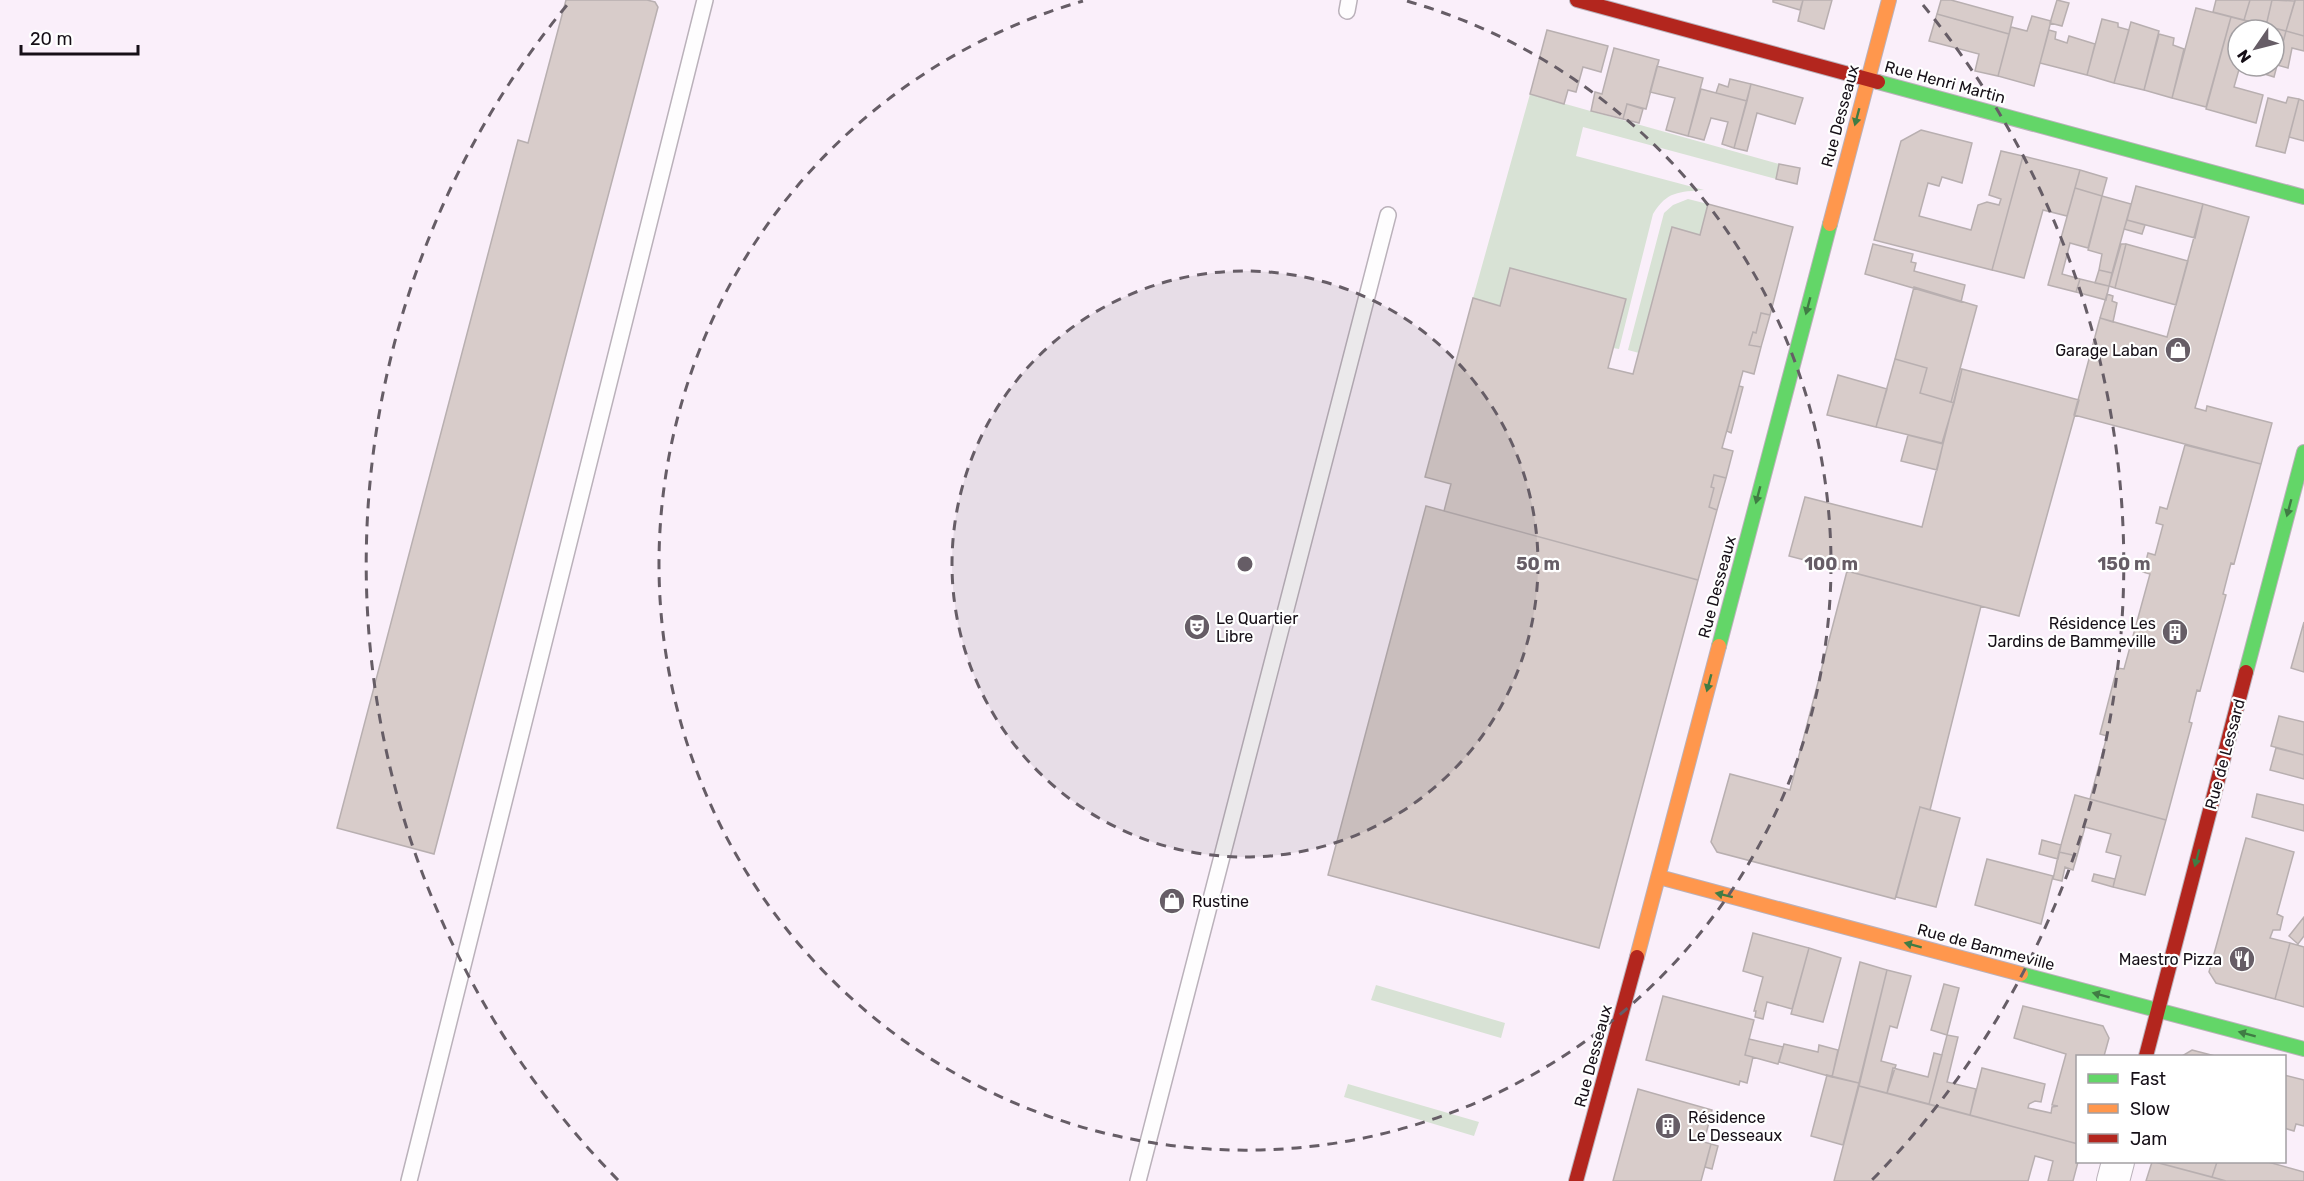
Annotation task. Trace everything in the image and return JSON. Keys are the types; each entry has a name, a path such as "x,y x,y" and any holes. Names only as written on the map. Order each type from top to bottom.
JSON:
{"street":[{"name":"Rue Henri Martin","path":"1577,0 2304,197"},
{"name":"Rue Desseaux","path":"1576,1181 1659,877 1889,0"},
{"name":"Rue de Lessard","path":"2146,1055 2304,452"},
{"name":"Rue de Bammeville","path":"1659,877 2304,1049"},
{"path":"2113,1181 2118,1163"}],"lane":[{"path":"408,1181 705,0"},
{"path":"1138,1181 1388,215"}],"shaded area":[{"path":"1530,94 1779,164 1776,179 1583,127 1576,156 1704,190 1674,194 1663,201 1653,214 1619,349 1613,348 1626,299 1510,268 1500,306 1473,298"},
{"path":"1688,199 1708,204 1700,235 1672,227 1639,353 1628,350 1664,213 1673,205"},
{"path":"1376,985 1505,1023 1501,1038 1371,1000"},
{"path":"1348,1084 1479,1122 1474,1136 1344,1097"}],"building":[{"path":"566,0 647,0 655,2 658,7 434,854 337,828 518,140 528,143"},
{"path":"1773,0 1803,0 1800,10 1773,2"},
{"path":"1803,0 1832,0 1824,29 1798,21"},
{"path":"1941,0 1951,0 2013,17 2009,34 1937,14"},
{"path":"2057,0 2069,3 2062,26 2050,23"},
{"path":"2216,0 2250,0 2245,18 2213,12"},
{"path":"2250,0 2272,0 2268,18 2245,18"},
{"path":"2272,0 2295,1 2286,31 2286,18 2268,18"},
{"path":"2295,0 2304,0 2304,36 2286,31"},
{"path":"2196,8 2231,17 2226,18 2226,35 2206,107 2172,98"},
{"path":"1937,14 2009,34 1998,76 1975,71 1979,54 1929,41"},
{"path":"2032,16 2051,21 2034,86 1998,76 2011,27 2027,31"},
{"path":"2102,19 2118,23 2118,27 2129,30 2114,83 2087,75"},
{"path":"2131,22 2159,31 2144,90 2114,83"},
{"path":"1547,30 1608,46 1601,72 1583,67 1576,92 1568,90 1564,104 1530,94"},
{"path":"2049,30 2056,32 2055,39 2067,43 2069,36 2095,44 2087,75 2040,63"},
{"path":"2286,31 2304,36 2304,51 2292,48 2288,68 2286,67"},
{"path":"2159,34 2174,38 2173,45 2184,49 2172,98 2144,90"},
{"path":"2226,35 2226,78 2237,78 2234,87 2263,95 2256,123 2206,109"},
{"path":"1614,48 1659,60 1646,109 1627,104 1623,119 1591,111 1595,92 1602,94"},
{"path":"1657,66 1703,78 1688,136 1666,130 1675,98 1650,92"},
{"path":"1730,79 1751,84 1747,101 1716,93 1719,84 1728,87"},
{"path":"1751,84 1803,98 1795,124 1757,113 1747,151 1734,148"},
{"path":"1701,89 1747,101 1734,148 1722,144 1728,122 1711,118 1704,140 1688,136"},
{"path":"2288,97 2299,99 2285,153 2256,146 2268,98 2286,103"},
{"path":"2299,99 2304,101 2304,141 2289,137"},
{"path":"1627,104 1643,109 1639,123 1623,119"},
{"path":"1921,130 1972,143 1962,183 1942,177 1939,186 1928,183 1919,216 1971,230 1978,205 1987,202 1999,205 2001,199 1989,195 2001,151 2023,156 1992,270 1874,240 1901,141"},
{"path":"2023,156 2080,170 2067,216 2043,210 2024,278 1992,270"},
{"path":"1779,164 1800,168 1797,184 1776,179"},
{"path":"2080,170 2107,178 2102,196 2075,188"},
{"path":"2136,186 2203,204 2195,238 2127,220"},
{"path":"2075,188 2102,196 2088,248 2070,243 2062,274 2080,279 2076,292 2048,285"},
{"path":"2102,196 2131,204 2112,273 2099,270 2102,254 2088,250"},
{"path":"1708,204 1793,227 1770,315 1761,313 1756,333 1753,332 1749,345 1761,347 1754,374 1743,371 1722,448 1733,451 1726,478 1714,475 1711,487 1714,488 1709,507 1717,510 1698,580 1444,511 1451,484 1425,477 1473,298 1500,306 1510,268 1626,299 1608,368 1633,374 1672,227 1700,235"},
{"path":"2203,204 2249,217 2195,408 2206,411 2207,406 2272,423 2261,464 2074,415 2100,318 2167,337"},
{"path":"2127,220 2145,225 2142,234 2124,229"},
{"path":"1873,244 1913,254 1911,262 1916,263 1914,271 1965,285 1961,302 1865,274"},
{"path":"2121,244 2126,244 2115,288 2109,286"},
{"path":"2126,244 2188,261 2176,305 2115,288"},
{"path":"2099,270 2112,273 2109,286 2095,283"},
{"path":"2080,279 2109,286 2106,300 2076,292"},
{"path":"1914,287 1977,306 1951,402 1920,393 1927,368 1895,359"},
{"path":"2107,294 2113,296 2112,301 2117,303 2113,322 2100,318"},
{"path":"1761,313 1770,315 1761,347 1749,345 1753,332 1756,333"},
{"path":"1895,359 1927,368 1920,393 1954,403 1942,443 1876,427"},
{"path":"1960,369 1962,369 1954,403 1951,402"},
{"path":"1962,369 2079,400 2019,616 1789,556 1805,497 1922,527"},
{"path":"1838,375 1887,389 1876,427 1827,415"},
{"path":"1739,386 1743,387 1731,433 1727,431"},
{"path":"1908,435 1943,444 1937,470 1901,461"},
{"name":"Résidence Les Jardins de Bammeville","path":"2185,445 2261,464 2234,564 2231,563 2223,594 2226,595 2200,691 2197,690 2189,722 2192,723 2166,820 2090,799 2107,736 2100,734 2117,668 2124,669 2150,574 2143,572 2148,553 2155,555 2163,525 2156,523 2160,507 2167,509"},
{"path":"1714,475 1726,478 1717,510 1709,507 1714,488 1711,487"},
{"path":"1426,506 1698,580 1599,948 1328,875"},
{"path":"1847,571 1981,606 1930,810 1920,807 1895,899 1717,852 1711,842 1730,774 1790,790"},
{"path":"2304,622 2304,672 2291,668"},
{"path":"2279,716 2304,722 2304,755 2271,746"},
{"path":"2276,748 2304,755 2304,779 2270,770"},
{"path":"2257,794 2304,805 2304,831 2252,817"},
{"path":"2075,795 2166,820 2145,895 2113,887 2121,856 2106,852 2111,834 2085,827 2077,856 2059,852"},
{"path":"1920,807 1960,818 1936,907 1896,897"},
{"path":"2246,838 2294,852 2277,914 2283,917 2280,930 2273,930 2270,938 2290,943 2275,999 2216,983 2209,972"},
{"path":"2042,840 2061,845 2058,859 2039,854"},
{"path":"2059,852 2077,856 2073,870 2065,867 2062,881 2053,879"},
{"path":"1987,859 2053,876 2041,924 1975,905"},
{"path":"2094,874 2115,879 2113,887 2092,881"},
{"path":"2304,917 2304,936 2298,944 2289,936"},
{"path":"1753,933 1809,948 1792,1009 1767,1002 1763,1019 1755,1017 1756,1011 1754,1011 1763,977 1743,971"},
{"path":"2290,943 2304,947 2304,1007 2275,999"},
{"path":"1809,948 1841,958 1823,1022 1791,1014"},
{"path":"1860,962 1887,970 1859,1083 1832,1077"},
{"path":"1887,970 1911,976 1897,1028 1890,1026 1881,1061 1896,1065 1887,1093 1859,1086"},
{"path":"1944,984 1959,988 1947,1035 1931,1030"},
{"path":"1663,996 1754,1020 1745,1055 1753,1057 1747,1083 1740,1081 1739,1085 1646,1060"},
{"path":"2023,1006 2103,1026 2109,1038 2104,1055 2076,1055 2076,1143 1970,1115 1982,1068 2045,1084 2041,1102 2035,1101 2029,1104 2028,1108 2051,1113 2052,1107 2058,1106 2052,1105 2066,1054 2014,1038"},
{"path":"1947,1035 1958,1037 1947,1082 1976,1089 1970,1115 1929,1104"},
{"path":"1749,1039 1783,1047 1778,1064 1745,1055"},
{"path":"1784,1044 1818,1052 1819,1045 1838,1050 1832,1077 1779,1062"},
{"path":"2192,1050 2211,1055 2184,1055"},
{"path":"1934,1053 1942,1055 1929,1104 1887,1093 1893,1068 1928,1077"},
{"path":"1827,1075 1859,1083 1843,1145 1811,1136"},
{"path":"2286,1076 2304,1080 2304,1126 2296,1124 2294,1131 2286,1129"},
{"path":"1859,1086 2076,1143 2078,1163 2073,1181 2048,1181 2053,1161 2035,1156 2028,1181 1834,1181"},
{"name":"Résidence Le Desseaux","path":"1638,1089 1712,1110 1704,1142 1711,1144 1701,1181 1613,1181"},
{"path":"1711,1144 1718,1146 1712,1169 1705,1167"},
{"path":"2152,1163 2159,1163 2226,1181 2146,1181"},
{"path":"2159,1163 2217,1163 2212,1177"},
{"path":"2217,1163 2272,1163 2304,1172 2304,1181 2226,1181 2212,1177"}],"traffic: fast":[{"path":"1878,82 2304,197"},
{"path":"1719,646 1830,224"},
{"path":"2246,672 2304,452"},
{"path":"2021,974 2304,1049"}],"traffic: slow":[{"path":"1830,224 1889,0"},
{"path":"1637,957 1719,646"},
{"path":"1659,877 2021,974"}],"traffic: jam":[{"path":"1577,0 1878,82"},
{"path":"2146,1055 2246,672"},
{"path":"1576,1181 1637,957"}],"place":[{"name":"Garage Laban","path":"2178,350"},
{"name":"Le Quartier Libre","path":"1197,627"},
{"name":"Résidence Les Jardins de Bammeville","path":"2175,632"},
{"name":"Rustine","path":"1172,901"},
{"name":"Maestro Pizza","path":"2242,959"},
{"name":"Résidence Le Desseaux","path":"1668,1126"}]}
